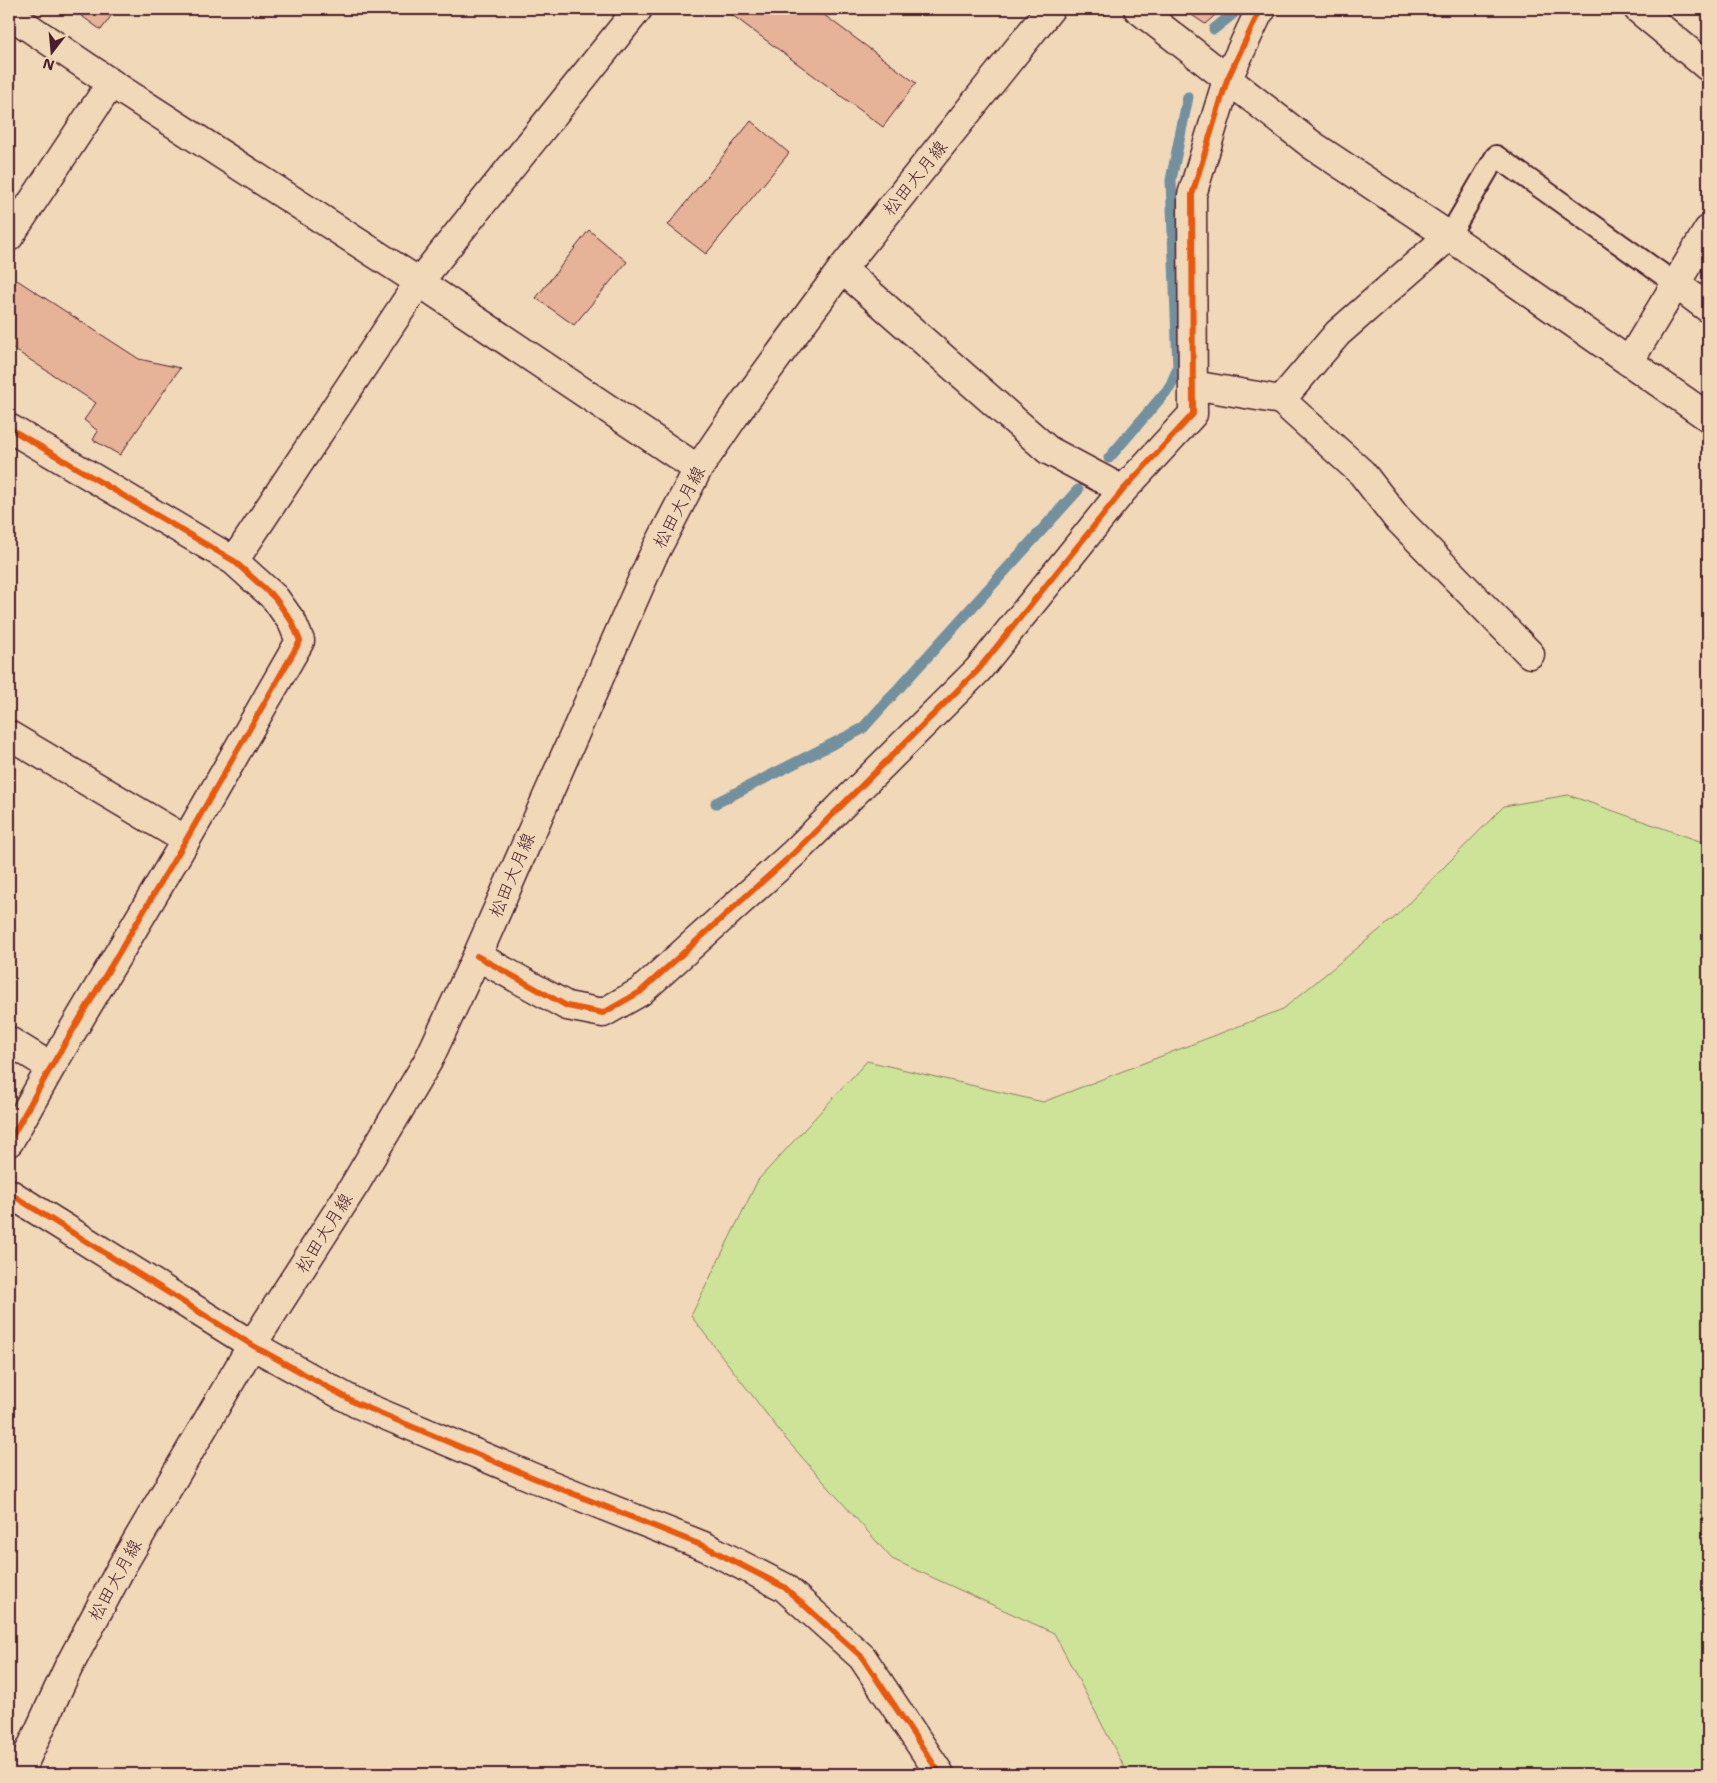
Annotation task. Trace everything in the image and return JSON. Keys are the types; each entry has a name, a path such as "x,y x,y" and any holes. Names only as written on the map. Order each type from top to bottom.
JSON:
{"street":[{"path":"234,561 419,282 638,9"},
{"name":"松田大月線","path":"19,1774 68,1668 122,1566 252,1345 354,1186 428,1061 477,956 652,558 698,469 735,415 842,270 1050,9"},
{"path":"1138,9 1312,145 1449,236 1708,417"},
{"path":"477,956 567,1006 603,1013 640,992 794,853 978,670 1123,490 1192,414 1192,195 1227,80 1262,9"},
{"path":"1638,9 1708,67"},
{"path":"9,14 111,83 419,282 698,469"},
{"path":"9,237 111,83"},
{"path":"1629,362 1708,230"},
{"path":"1281,400 1338,333 1449,236"},
{"path":"842,270 1048,450 1123,490"},
{"path":"1676,284 1708,308"},
{"path":"1193,386 1281,400 1362,473 1396,518 1530,654"},
{"path":"9,428 234,561 275,598 292,622 300,641 9,1142"},
{"path":"9,735 186,840"},
{"path":"9,1041 51,1067"},
{"path":"9,1193 252,1345 356,1403 534,1478 706,1547 784,1587 862,1657 940,1774"}],"lane":[{"path":"1449,236 1496,156 1676,284"}],"green space":[{"path":"1568,795 1708,844 1708,1774 1128,1774 1054,1633 892,1559 785,1438 691,1316 758,1180 867,1061 1043,1102 1283,1009 1394,918 1504,806"}],"building":[{"path":"72,9 116,9 101,30"},
{"path":"724,9 816,9 916,83 883,127"},
{"path":"1183,9 1222,9 1205,24"},
{"path":"751,121 789,153 706,254 668,225"},
{"path":"589,230 627,262 574,325 536,298"},
{"path":"17,280 139,359 180,368 120,455 93,440 98,431 84,420 96,403 9,346 9,293"}],"waterway":[{"path":"1214,29 1239,9"},
{"path":"1109,458 1170,387 1178,368 1171,180 1188,97"},
{"path":"716,803 862,729 1078,490"}],"cycle path":[{"path":"477,956 567,1006 603,1013 640,992 794,853 978,670 1123,490 1193,414 1192,195 1227,80 1262,9"},
{"path":"9,428 234,561 275,598 292,622 300,641 9,1142"},
{"path":"9,1193 252,1345 356,1403 534,1478 706,1547 784,1587 862,1657 940,1774"}]}
